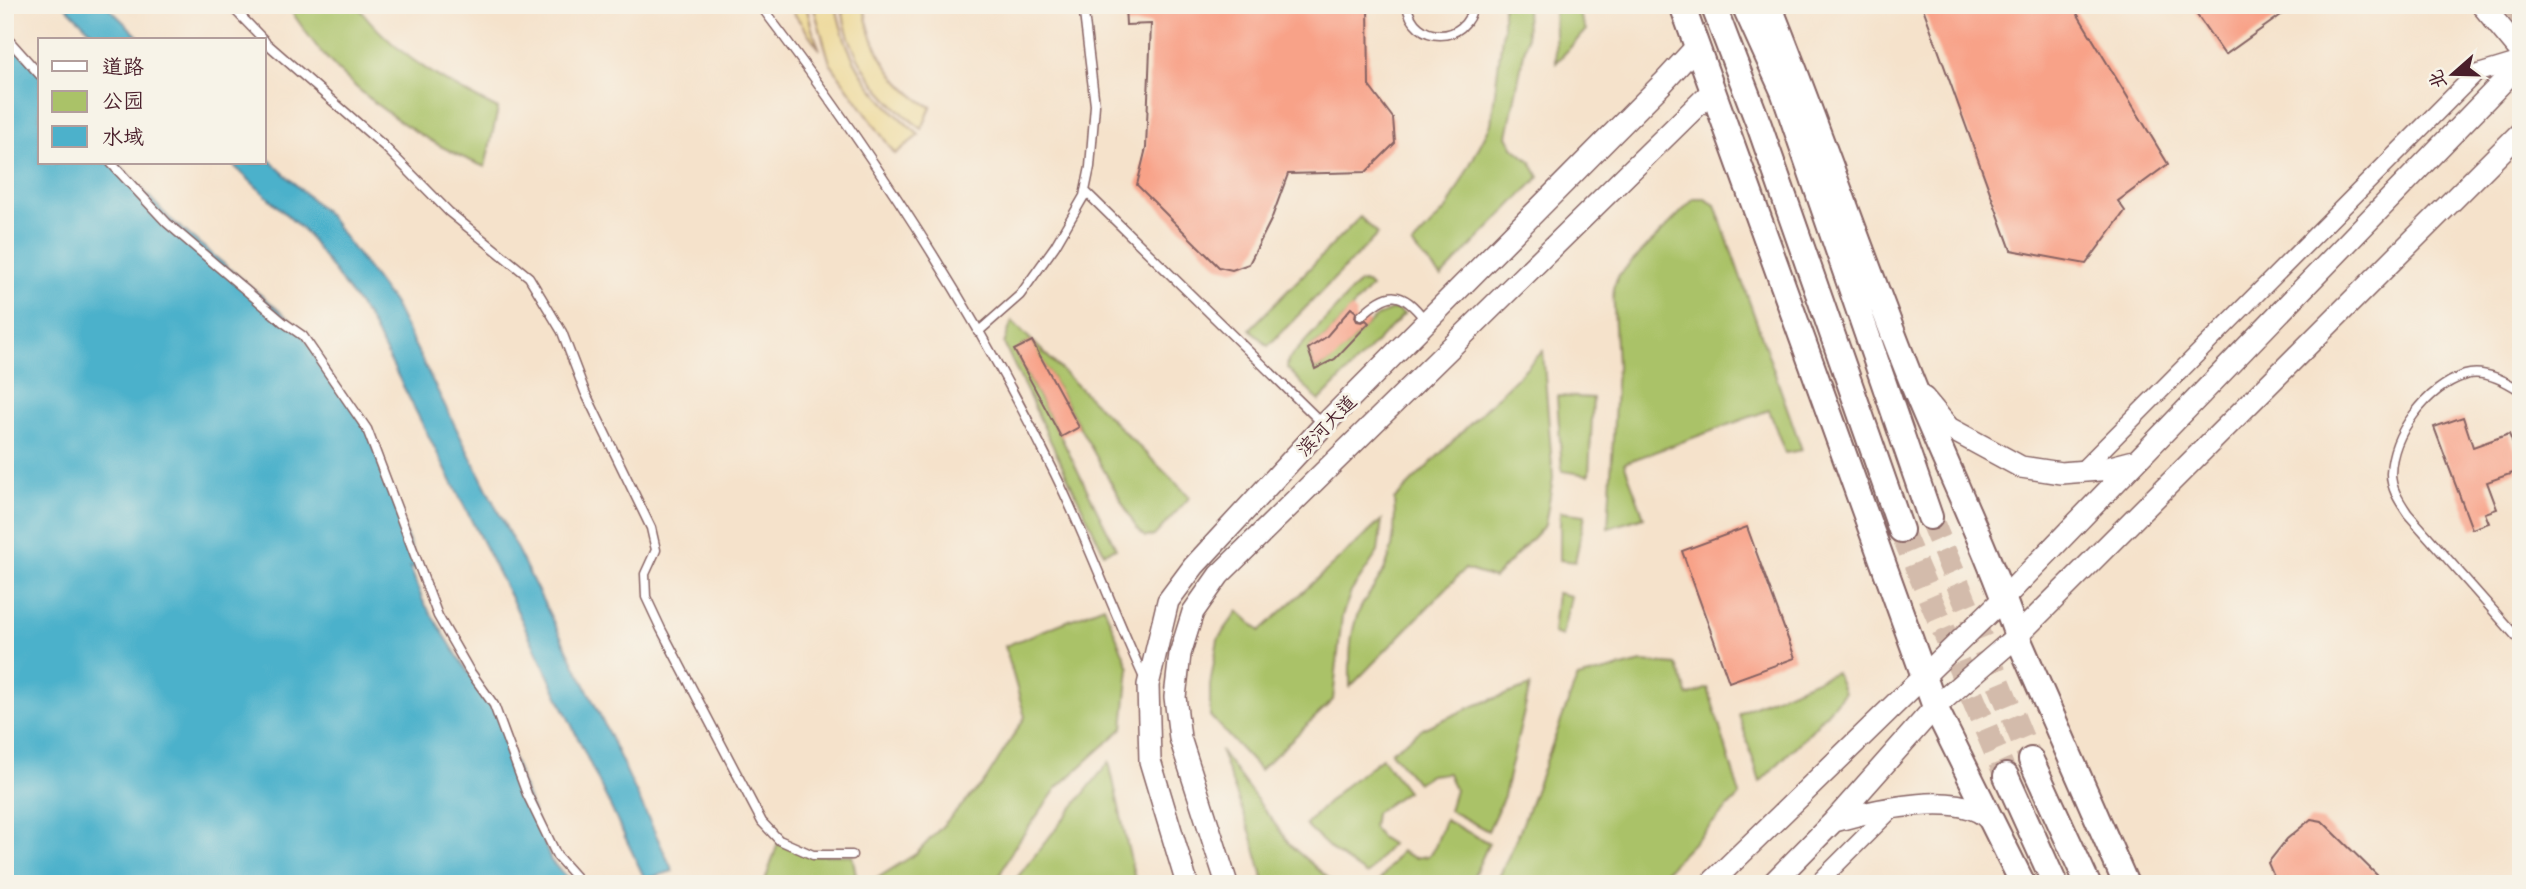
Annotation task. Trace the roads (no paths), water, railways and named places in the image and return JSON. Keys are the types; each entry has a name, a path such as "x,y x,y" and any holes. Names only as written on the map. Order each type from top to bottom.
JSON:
{"main road":[{"path":"1682,5 1935,707 2023,884"},
{"path":"1713,5 1759,125 1901,530"},
{"path":"1744,5 1783,91 1930,517"},
{"path":"1769,5 1811,109 1914,386 2004,598 2017,636 2126,884"},
{"path":"2031,760 2088,884"},
{"path":"2006,776 2055,884"}],"street":[{"path":"2482,5 2521,52"},
{"name":"滨河大道","path":"1188,884 1150,761 1148,685 1168,601 1194,566 1324,425 1696,47"},
{"path":"2080,472 2475,74 2521,62"},
{"path":"1710,884 2004,598 2521,62"},
{"name":"滨河大道","path":"1227,884 1180,738 1175,697 1180,654 1193,612 1219,575 1712,91"},
{"path":"1772,884 1833,822 1935,707 2017,636 2521,132"},
{"path":"1914,386 1949,428 2021,467 2061,473 2080,472 2134,461"},
{"path":"1833,822 1860,813 1894,807 1933,804 1970,808 1989,817 2003,842"},
{"path":"1817,884 1894,807"}],"lane":[{"path":"230,5 262,38"},
{"path":"760,5 859,141 978,332 1055,475 1148,685"},
{"path":"978,332 1020,295 1055,246 1085,191 1095,105 1083,5"},
{"path":"1407,5 1412,20 1419,29 1439,36 1460,30 1467,22 1473,5"},
{"path":"5,36 38,73"},
{"path":"266,42 384,146 449,212 529,277 562,332 585,392 651,528 656,550 645,574 646,597 762,822 779,840 813,855 852,855"},
{"path":"112,164 167,223 303,336 367,429 438,616 469,670 494,705 527,794 556,856 582,884"},
{"path":"1085,191 1324,425"},
{"path":"1361,317 1379,300 1396,296 1412,304 1427,323"},
{"path":"2521,391 2501,377 2467,374 2426,398 2398,438 2391,475 2396,494 2408,514 2521,642"}],"water":[{"path":"64,5 106,5 140,38 98,38"},
{"path":"5,31 38,71 38,164 119,164 168,217 295,324 367,429 419,570 410,567 423,601 467,671 493,704 551,861 573,884 5,884"},
{"path":"266,157 328,215 394,304 599,713 673,871 645,879 514,604 369,319 306,233 232,164 266,164"}],"tunnel":[{"path":"2512,5 2521,16"},
{"path":"1930,517 2031,760"},
{"path":"1901,530 2006,776"}]}
